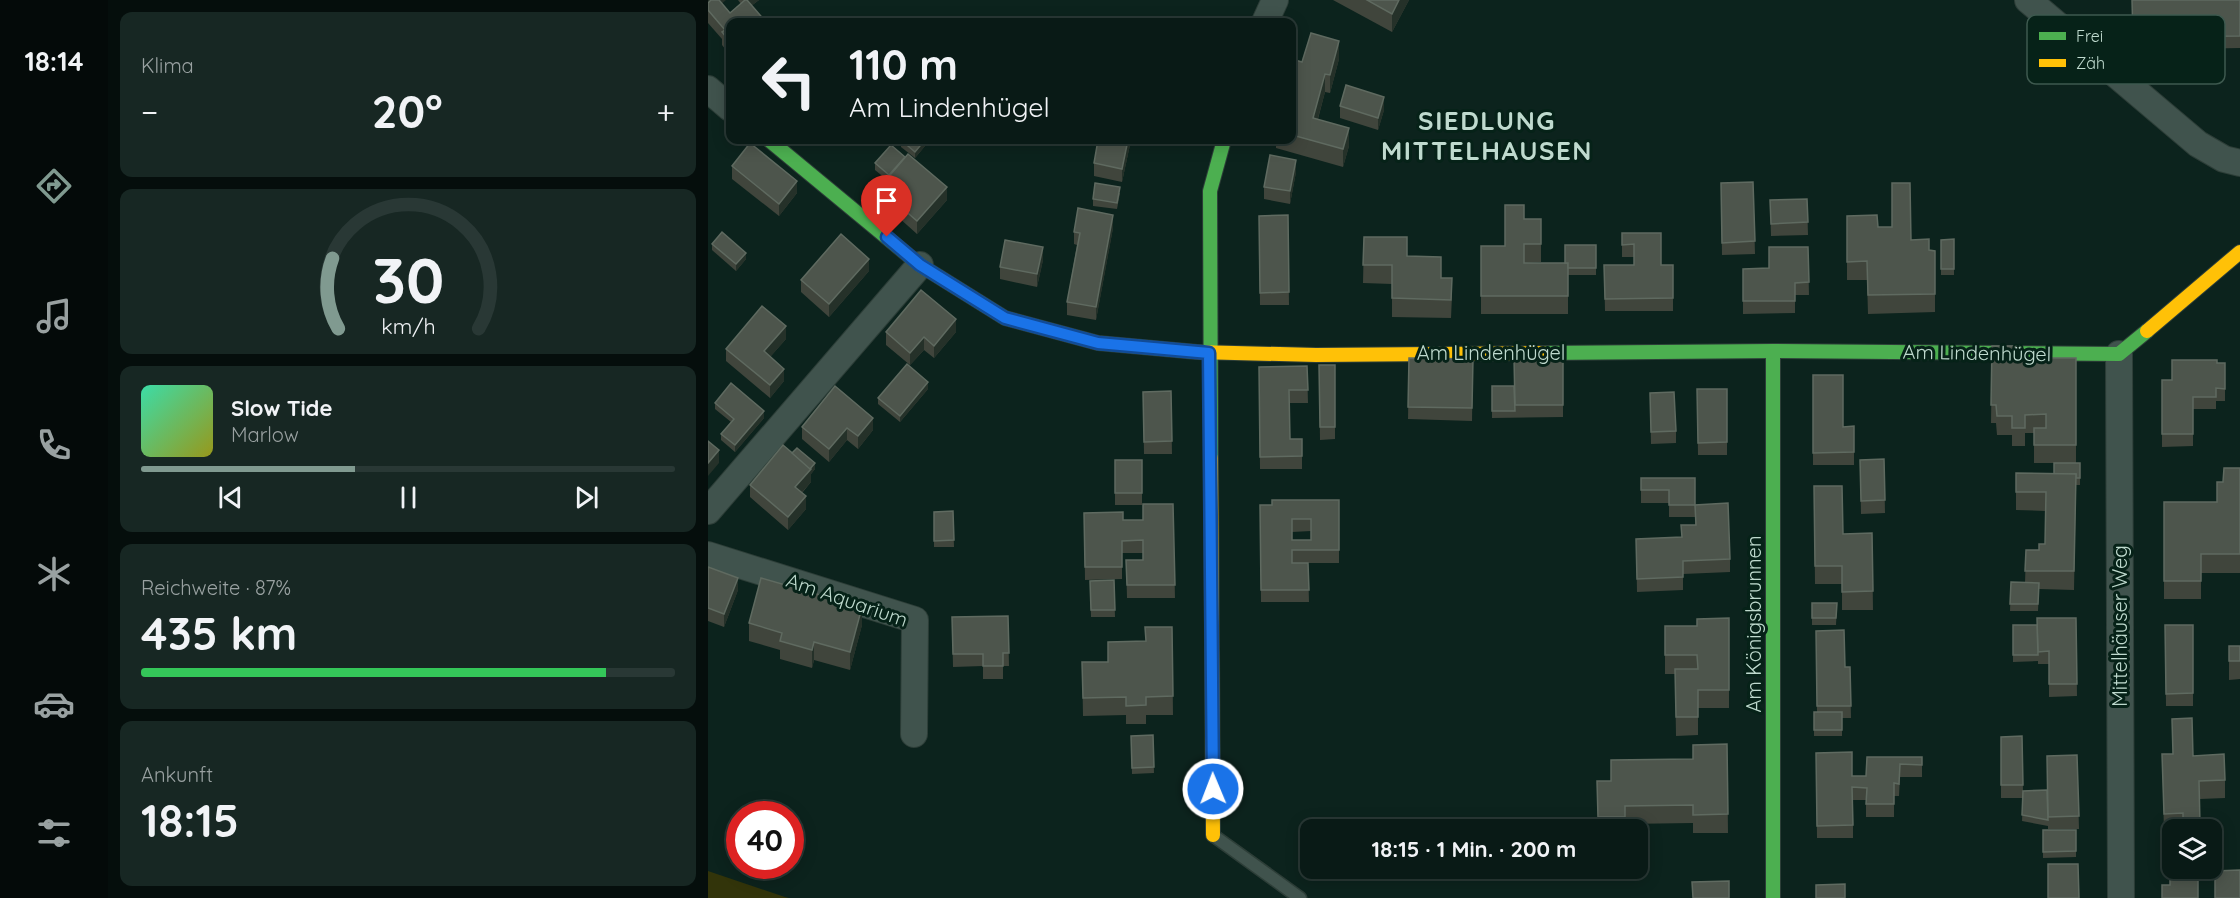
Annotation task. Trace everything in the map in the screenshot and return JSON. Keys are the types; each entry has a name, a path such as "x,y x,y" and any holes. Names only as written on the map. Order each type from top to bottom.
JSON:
{"street":[{"path":"1267,18 1275,0"},
{"path":"2028,0 2046,15"},
{"path":"2127,84 2198,144 2224,159 2240,162"},
{"path":"708,89 726,105"},
{"name":"Am Lindenhügel","path":"774,144 920,265 1005,318 1098,343 1209,353 1328,355 1773,351 2119,354"},
{"path":"1213,836 1210,191 1223,144"},
{"path":"2119,354 2240,252"},
{"path":"708,511 920,265"},
{"name":"Am Königsbrunnen","path":"1773,351 1773,898"},
{"name":"Mittelhäuser Weg","path":"2119,354 2121,898"},
{"name":"Am Aquarium","path":"708,555 915,620 914,734"}],"lane":[{"path":"1213,836 1300,898"}],"shaded area":[{"path":"708,871 726,879 789,898 708,898"}],"building":[{"path":"711,0 719,0 730,13 747,0 763,18 726,18 726,37 722,32 725,30 708,10 708,3"},
{"path":"1367,0 1399,0 1392,14"},
{"path":"2132,0 2240,0 2240,36 2225,36 2225,15 2132,15"},
{"path":"1311,33 1339,41 1330,75 1325,74 1313,118 1349,128 1343,149 1296,136 1296,60 1302,62"},
{"path":"1346,85 1384,97 1378,118 1340,106"},
{"path":"751,144 797,181 779,204 732,166"},
{"path":"906,144 922,144 915,152"},
{"path":"1097,144 1127,144 1122,169 1094,163"},
{"path":"891,145 905,157 889,175 875,163"},
{"path":"908,154 947,187 917,221 879,188"},
{"path":"1270,155 1296,160 1290,191 1264,187"},
{"path":"1753,182 1755,241 1722,243 1721,183"},
{"path":"1095,183 1120,187 1117,203 1093,199"},
{"path":"1892,183 1910,183 1911,240 1929,239 1929,250 1935,251 1935,294 1868,295 1867,261 1847,262 1847,216 1877,215 1878,227 1892,227"},
{"path":"1807,199 1808,222 1771,224 1770,200"},
{"path":"1505,205 1524,205 1524,219 1541,219 1541,244 1524,244 1524,263 1568,263 1568,296 1481,296 1481,246 1505,246"},
{"path":"1078,208 1113,215 1096,307 1067,302 1080,233 1074,232"},
{"path":"1288,215 1289,292 1260,293 1259,216"},
{"path":"722,232 746,253 736,264 712,244"},
{"path":"1622,233 1661,233 1661,265 1673,265 1673,298 1605,299 1604,265 1634,265 1634,244 1622,245"},
{"path":"841,234 869,259 829,304 801,280"},
{"path":"1364,237 1407,237 1407,256 1441,257 1441,278 1452,278 1451,300 1392,298 1392,265 1363,265"},
{"path":"1954,239 1954,269 1941,269 1941,240"},
{"path":"1005,240 1043,247 1037,274 1000,267"},
{"path":"1565,245 1596,245 1596,268 1568,268 1568,263 1565,263"},
{"path":"1769,247 1808,247 1809,282 1795,283 1795,301 1743,301 1743,269 1769,268"},
{"path":"921,290 956,319 934,346 924,337 910,353 886,332"},
{"path":"762,306 786,326 764,351 784,369 770,385 726,349"},
{"path":"1992,346 2020,346 2020,358 2076,358 2076,445 2034,445 2034,428 2046,428 2046,414 2025,415 2025,428 2012,428 2012,416 1997,416 1996,405 1991,405"},
{"path":"1409,358 1473,359 1472,408 1408,407"},
{"path":"1514,358 1563,358 1563,405 1515,405"},
{"path":"2172,360 2217,360 2217,363 2225,363 2225,389 2216,388 2216,397 2193,397 2193,434 2162,434 2162,380 2172,380"},
{"path":"907,364 928,382 900,416 878,398"},
{"path":"1319,365 1335,365 1335,427 1320,427"},
{"path":"1307,366 1308,390 1289,390 1290,439 1302,439 1302,456 1260,457 1259,367"},
{"path":"1813,375 1843,375 1843,427 1854,426 1854,452 1813,453"},
{"path":"731,383 764,411 735,445 721,434 734,419 715,403"},
{"path":"835,386 873,418 858,436 847,428 829,449 802,427"},
{"path":"1492,386 1514,386 1515,411 1492,411"},
{"path":"1697,389 1727,389 1727,442 1698,443"},
{"path":"1171,391 1172,441 1144,442 1143,392"},
{"path":"1674,392 1676,431 1651,432 1650,393"},
{"path":"708,441 719,450 708,463"},
{"path":"783,445 811,469 795,487 806,496 788,517 750,485"},
{"path":"797,448 815,463 810,469 792,453"},
{"path":"1884,459 1885,500 1861,501 1860,460"},
{"path":"1115,460 1142,460 1142,493 1115,493"},
{"path":"2054,463 2080,463 2080,478 2076,478 2076,474 2054,474"},
{"path":"2224,468 2240,468 2240,554 2201,554 2201,581 2164,581 2164,502 2217,502 2217,482 2223,482"},
{"path":"2016,473 2076,474 2074,571 2025,571 2026,550 2039,550 2039,544 2045,544 2046,492 2016,492"},
{"path":"1641,478 1695,478 1695,505 1669,505 1669,490 1641,490"},
{"path":"1814,486 1842,486 1843,534 1872,533 1873,591 1842,592 1842,566 1815,566"},
{"path":"1272,500 1339,500 1339,550 1292,550 1292,563 1308,563 1309,590 1261,590 1260,505 1272,505","holes":["1292,519 1311,519 1311,540 1292,540"]},
{"path":"1728,503 1730,559 1683,561 1683,577 1637,579 1636,539 1682,537 1681,525 1696,525 1695,505"},
{"path":"1143,504 1173,504 1175,585 1127,585 1126,560 1143,560 1143,540 1122,541 1122,567 1085,567 1084,513 1123,512 1123,520 1143,520"},
{"path":"953,511 954,540 934,541 934,512"},
{"path":"708,567 738,578 724,614 708,608"},
{"path":"761,578 862,607 850,652 814,642 812,650 780,641 782,633 749,623"},
{"path":"1114,580 1115,610 1091,610 1090,581"},
{"path":"2011,582 2039,583 2038,604 2010,604"},
{"path":"1812,603 1837,603 1836,618 1812,618"},
{"path":"1008,616 1009,653 1003,653 1003,666 983,666 983,654 953,654 952,617"},
{"path":"1729,618 1729,690 1698,690 1698,717 1676,717 1675,669 1698,669 1697,655 1665,655 1665,626 1697,626 1697,619"},
{"path":"2037,618 2076,618 2077,684 2049,684 2049,651 2038,652"},
{"path":"2013,625 2037,625 2038,655 2013,655"},
{"path":"2165,625 2193,625 2193,693 2166,694"},
{"path":"1145,627 1172,627 1173,696 1146,697 1146,705 1126,706 1126,697 1083,698 1082,662 1108,662 1108,642 1146,641"},
{"path":"1844,630 1845,667 1850,667 1851,706 1817,706 1816,631"},
{"path":"2229,646 2240,646 2240,661 2229,661"},
{"path":"1814,712 1842,712 1842,730 1814,730"},
{"path":"2192,718 2193,756 2224,754 2225,780 2199,781 2200,819 2183,819 2183,813 2164,814 2162,754 2173,754 2172,719"},
{"path":"1153,735 1154,767 1132,768 1131,736"},
{"path":"2022,736 2023,785 2001,785 2001,737"},
{"path":"1727,744 1728,814 1693,815 1693,805 1625,806 1625,817 1598,817 1597,781 1611,781 1611,760 1693,759 1693,745"},
{"path":"1852,752 1852,776 1866,776 1867,757 1922,757 1922,765 1900,764 1899,784 1894,783 1894,804 1866,804 1867,788 1852,787 1853,825 1817,826 1816,753"},
{"path":"2077,755 2079,816 2048,817 2047,756"},
{"path":"2047,790 2048,820 2022,815 2023,791"},
{"path":"2043,830 2076,830 2076,851 2043,852"},
{"path":"2048,864 2078,864 2079,898 2048,898"},
{"path":"2240,870 2240,898 2215,898 2215,879 2222,879 2222,871"},
{"path":"2170,879 2198,879 2198,898 2162,898 2162,885 2170,885"},
{"path":"1729,881 1729,898 1693,898 1692,882"},
{"path":"1845,884 1845,898 1816,898 1816,885"}],"traffic: fast":[{"path":"774,144 920,265 1005,318 1098,343 1197,352"},
{"path":"1211,458 1210,191 1223,144"},
{"path":"1543,353 1773,351 2119,354 2147,331"},
{"path":"1773,351 1773,898"}],"traffic: slow":[{"path":"2147,331 2240,252"},
{"path":"1197,352 1316,355 1543,353"},
{"path":"1211,458 1213,835"}],"district":[{"name":"SIEDLUNG MITTELHAUSEN","path":"1487,136"}],"route":[{"path":"887,237 920,265 1005,318 1098,343 1209,353 1213,789"}]}
